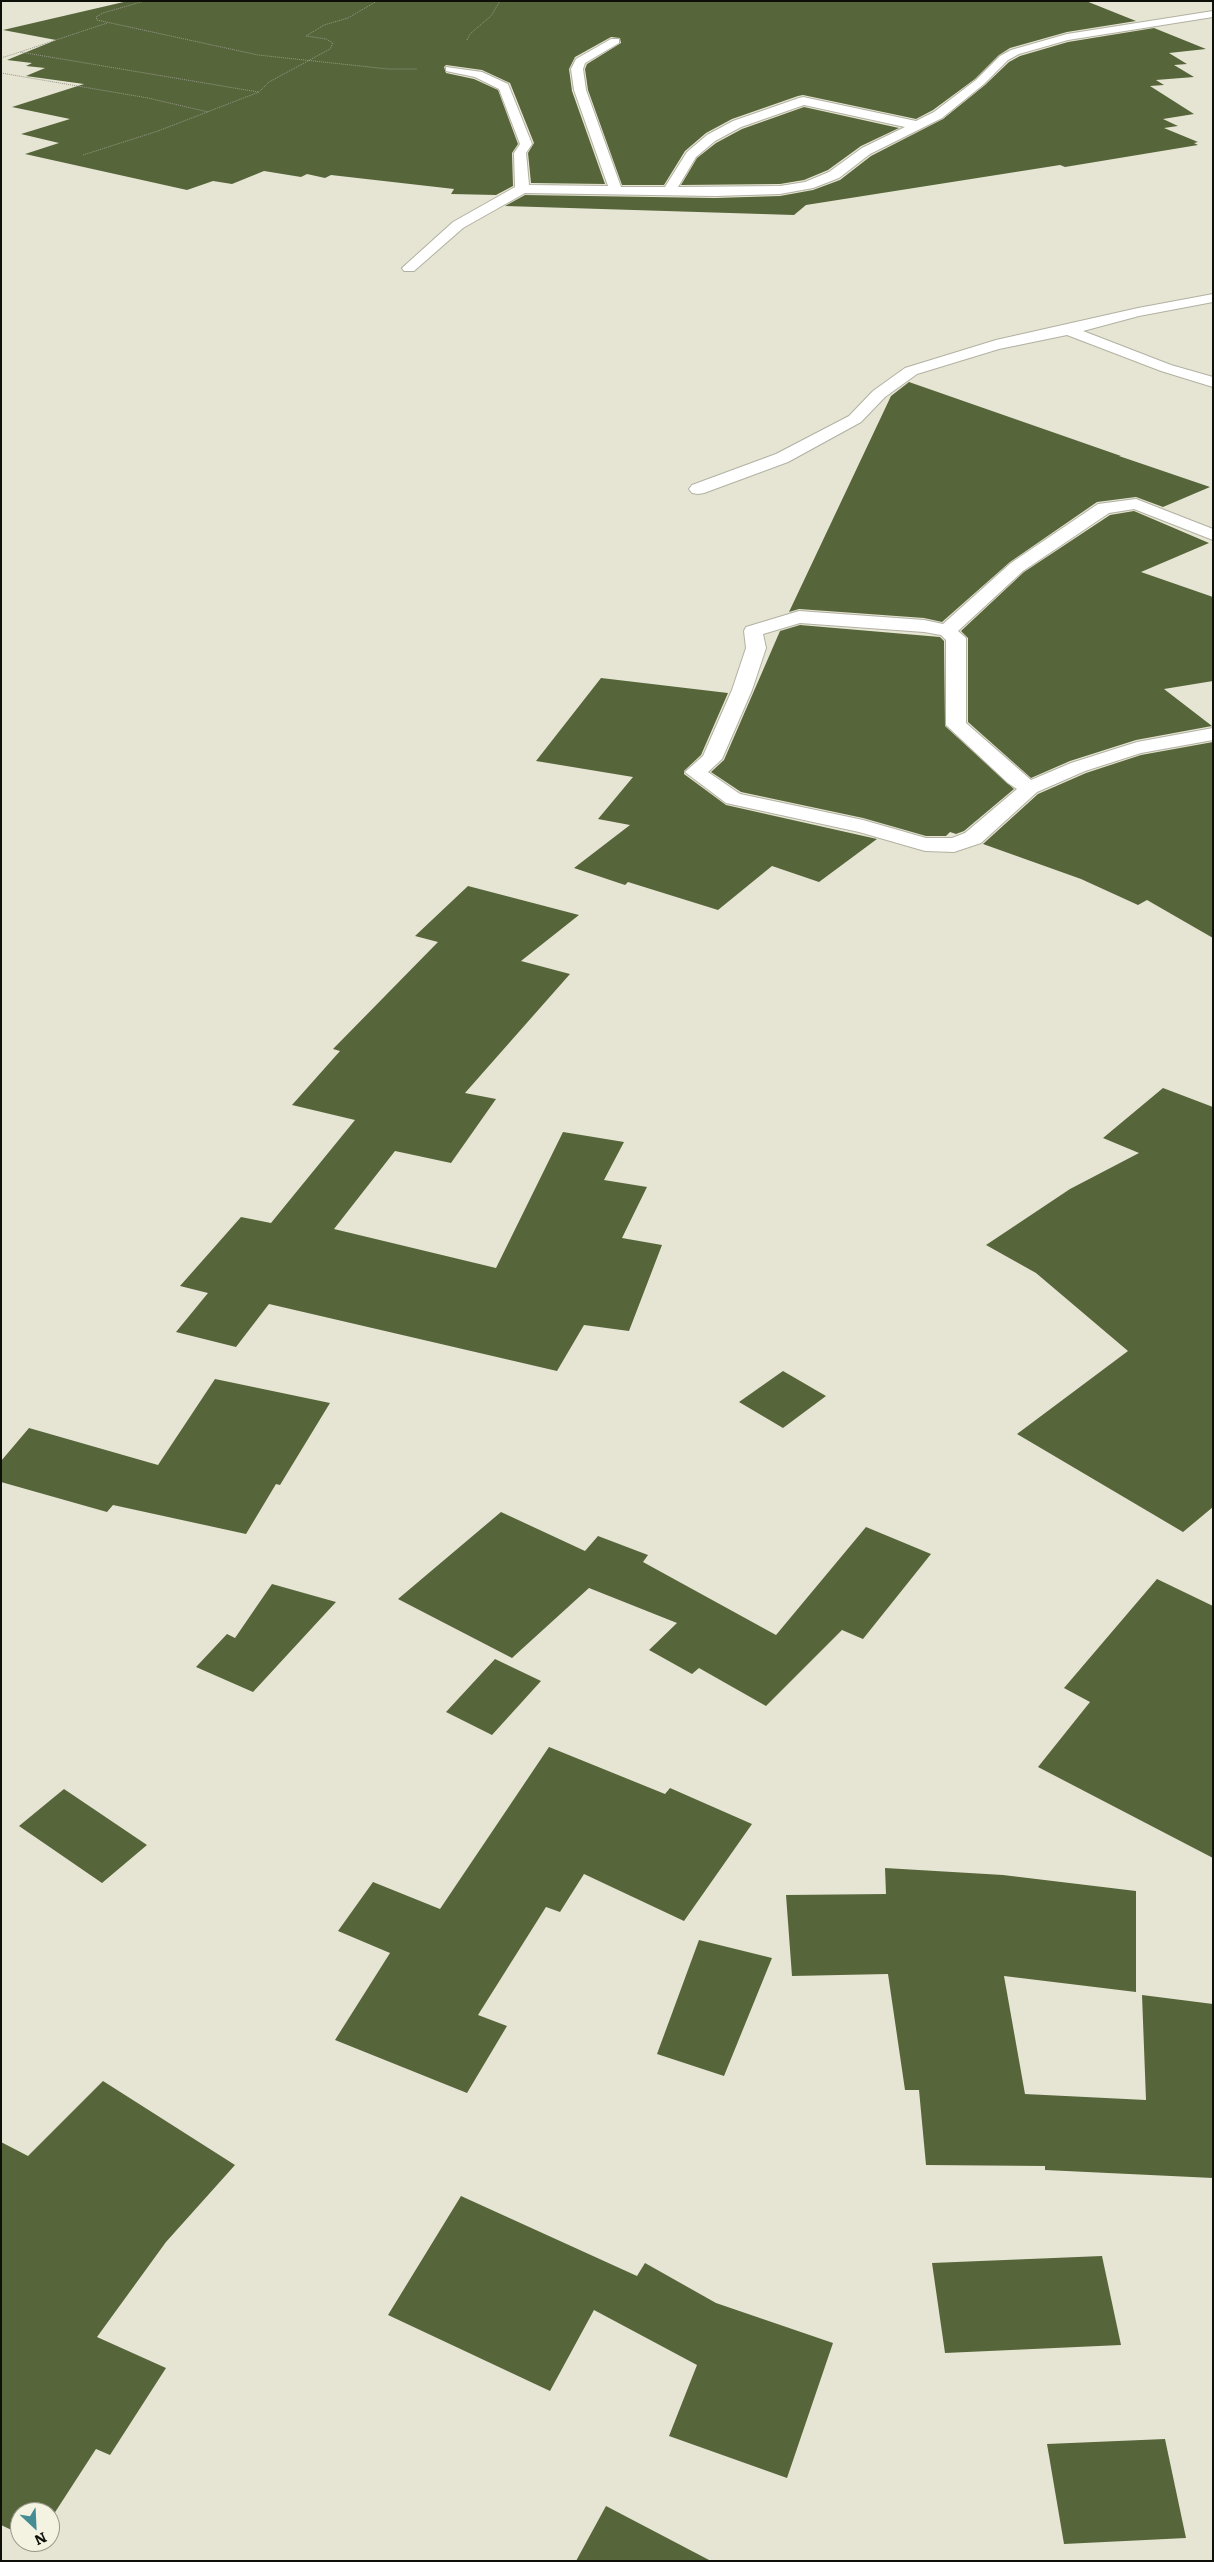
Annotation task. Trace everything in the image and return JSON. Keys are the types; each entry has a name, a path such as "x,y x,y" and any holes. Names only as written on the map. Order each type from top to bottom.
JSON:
{"street":[{"path":"409,268 458,225 522,189 780,190 808,185 834,175 866,151 950,107 980,82 1004,58 1015,52 1067,37 1213,14"},
{"path":"616,41 580,61 577,68 580,90 616,190"},
{"path":"450,69 478,74 504,87 526,144 520,153 522,189"},
{"path":"669,191 691,155 711,138 737,124 803,102 914,125"},
{"path":"698,489 782,458 856,419 879,394 911,371 996,345 1068,330 1138,312 1213,298"},
{"path":"1068,330 1166,368 1213,382"},
{"path":"948,631 1017,567 1104,508 1136,504 1213,535"},
{"path":"1030,788 1015,779 956,725 956,638 948,631 924,626 799,617 753,631 756,648 742,690 712,759 695,772 733,799 863,826 925,844 954,845 973,838 1030,788 1078,767 1137,748 1213,734"}],"path":[{"path":"144,1 96,17 97,20 258,55 388,69 450,69 454,66 454,60 470,34 491,16 500,1"},
{"path":"82,155 209,112 259,92 269,82 330,48 333,43 326,39 306,36 324,26 348,18 377,1"},
{"path":"1,58 107,22"},
{"path":"20,52 259,92"},
{"path":"1,73 148,98 209,112"}],"building":[{"path":"128,1 1086,1 1136,21 1067,32 1010,48 999,55 975,79 933,110 916,119 803,95 798,96 732,119 706,133 685,151 664,185 622,185 588,90 585,69 587,64 621,43 620,38 611,37 575,57 569,69 572,91 605,184 531,183 528,153 534,143 510,83 482,70 446,65 444,67 446,73 474,79 498,90 518,144 512,153 513,186 496,195 451,194 454,189 331,175 325,178 307,174 301,177 264,171 232,184 213,181 187,190 25,154 59,143 21,134 70,119 12,107 84,84 26,76 45,68 26,66 32,63 7,60 56,40 3,30"},
{"path":"1154,28 1206,49 1169,53 1187,64 1174,65 1194,77 1156,80 1164,85 1150,86 1194,114 1163,119 1178,126 1164,128 1198,142 1194,143 1198,145 1065,167 1060,165 806,205 794,215 505,206 525,195 715,198 780,196 813,190 840,180 871,156 943,119 985,85 1009,62 1020,56 1068,42"},
{"path":"804,107 899,128 861,146 828,170 804,180 780,184 681,185 697,158 716,143 742,129"},
{"path":"909,382 1210,487 1163,507 1136,497 1097,502 1010,562 942,622 924,618 799,609 789,612 891,396"},
{"path":"1134,511 1209,543 1141,572 1213,597 1213,681 1164,689 1212,726 1136,740 1070,761 1031,778 968,722 968,638 961,631 1024,572 1110,515"},
{"path":"800,625 940,637 944,641 945,726 1014,789 964,831 956,834 950,832 946,836 926,836 863,818 741,792 711,772 724,760 780,631"},
{"path":"601,678 728,693 701,755 684,771 684,774 726,805 877,839 819,882 772,866 718,910 628,882 625,885 574,868 630,825 598,819 633,777 536,761"},
{"path":"1213,742 1213,938 1147,900 1138,905 1081,879 983,844 1038,794 1086,773 1141,755"},
{"path":"468,886 579,915 521,961 570,974 465,1093 496,1099 451,1163 395,1151 334,1229 496,1268 563,1132 624,1142 604,1180 647,1187 622,1238 662,1245 629,1331 584,1325 557,1371 269,1304 236,1347 176,1332 208,1293 180,1286 241,1217 271,1223 355,1120 292,1105 340,1051 333,1049 438,942 415,936"},
{"path":"1163,1088 1213,1107 1213,1507 1183,1532 1017,1434 1128,1351 1036,1273 986,1245 1070,1189 1139,1153 1103,1138"},
{"path":"783,1371 826,1396 783,1428 739,1402"},
{"path":"215,1379 330,1403 280,1485 276,1484 246,1534 113,1505 107,1512 1,1482 1,1461 29,1428 158,1465"},
{"path":"501,1512 585,1551 598,1536 648,1555 643,1562 776,1635 866,1527 931,1554 863,1639 842,1630 766,1706 699,1668 692,1674 649,1650 677,1623 589,1588 512,1658 398,1599"},
{"path":"1157,1579 1213,1606 1213,1858 1038,1767 1090,1702 1064,1688"},
{"path":"272,1584 336,1602 253,1692 196,1667 227,1634 235,1638"},
{"path":"495,1659 541,1681 492,1735 446,1712"},
{"path":"549,1747 665,1794 670,1788 752,1824 684,1921 584,1874 560,1912 546,1907 478,2015 507,2026 467,2093 335,2040 390,1953 338,1931 373,1882 440,1909"},
{"path":"64,1789 147,1845 102,1883 19,1826"},
{"path":"885,1868 1003,1875 1136,1891 1136,1992 1004,1976 1025,2094 1146,2100 1142,1995 1213,2004 1213,2178 1045,2170 1045,2166 926,2165 919,2090 905,2090 888,1974 792,1976 786,1895 886,1894"},
{"path":"699,1940 772,1958 724,2076 657,2054"},
{"path":"103,2081 235,2165 166,2242 97,2337 166,2368 110,2455 96,2449 60,2505 60,2502 10,2502 10,2529 1,2525 1,2142 28,2156"},
{"path":"461,2196 637,2276 645,2263 716,2303 833,2343 787,2478 669,2436 697,2365 594,2310 550,2391 388,2315"},
{"path":"1102,2256 1121,2345 945,2353 932,2263"},
{"path":"1165,2439 1186,2538 1064,2544 1047,2444"},
{"path":"606,2506 711,2561 576,2561"}]}
